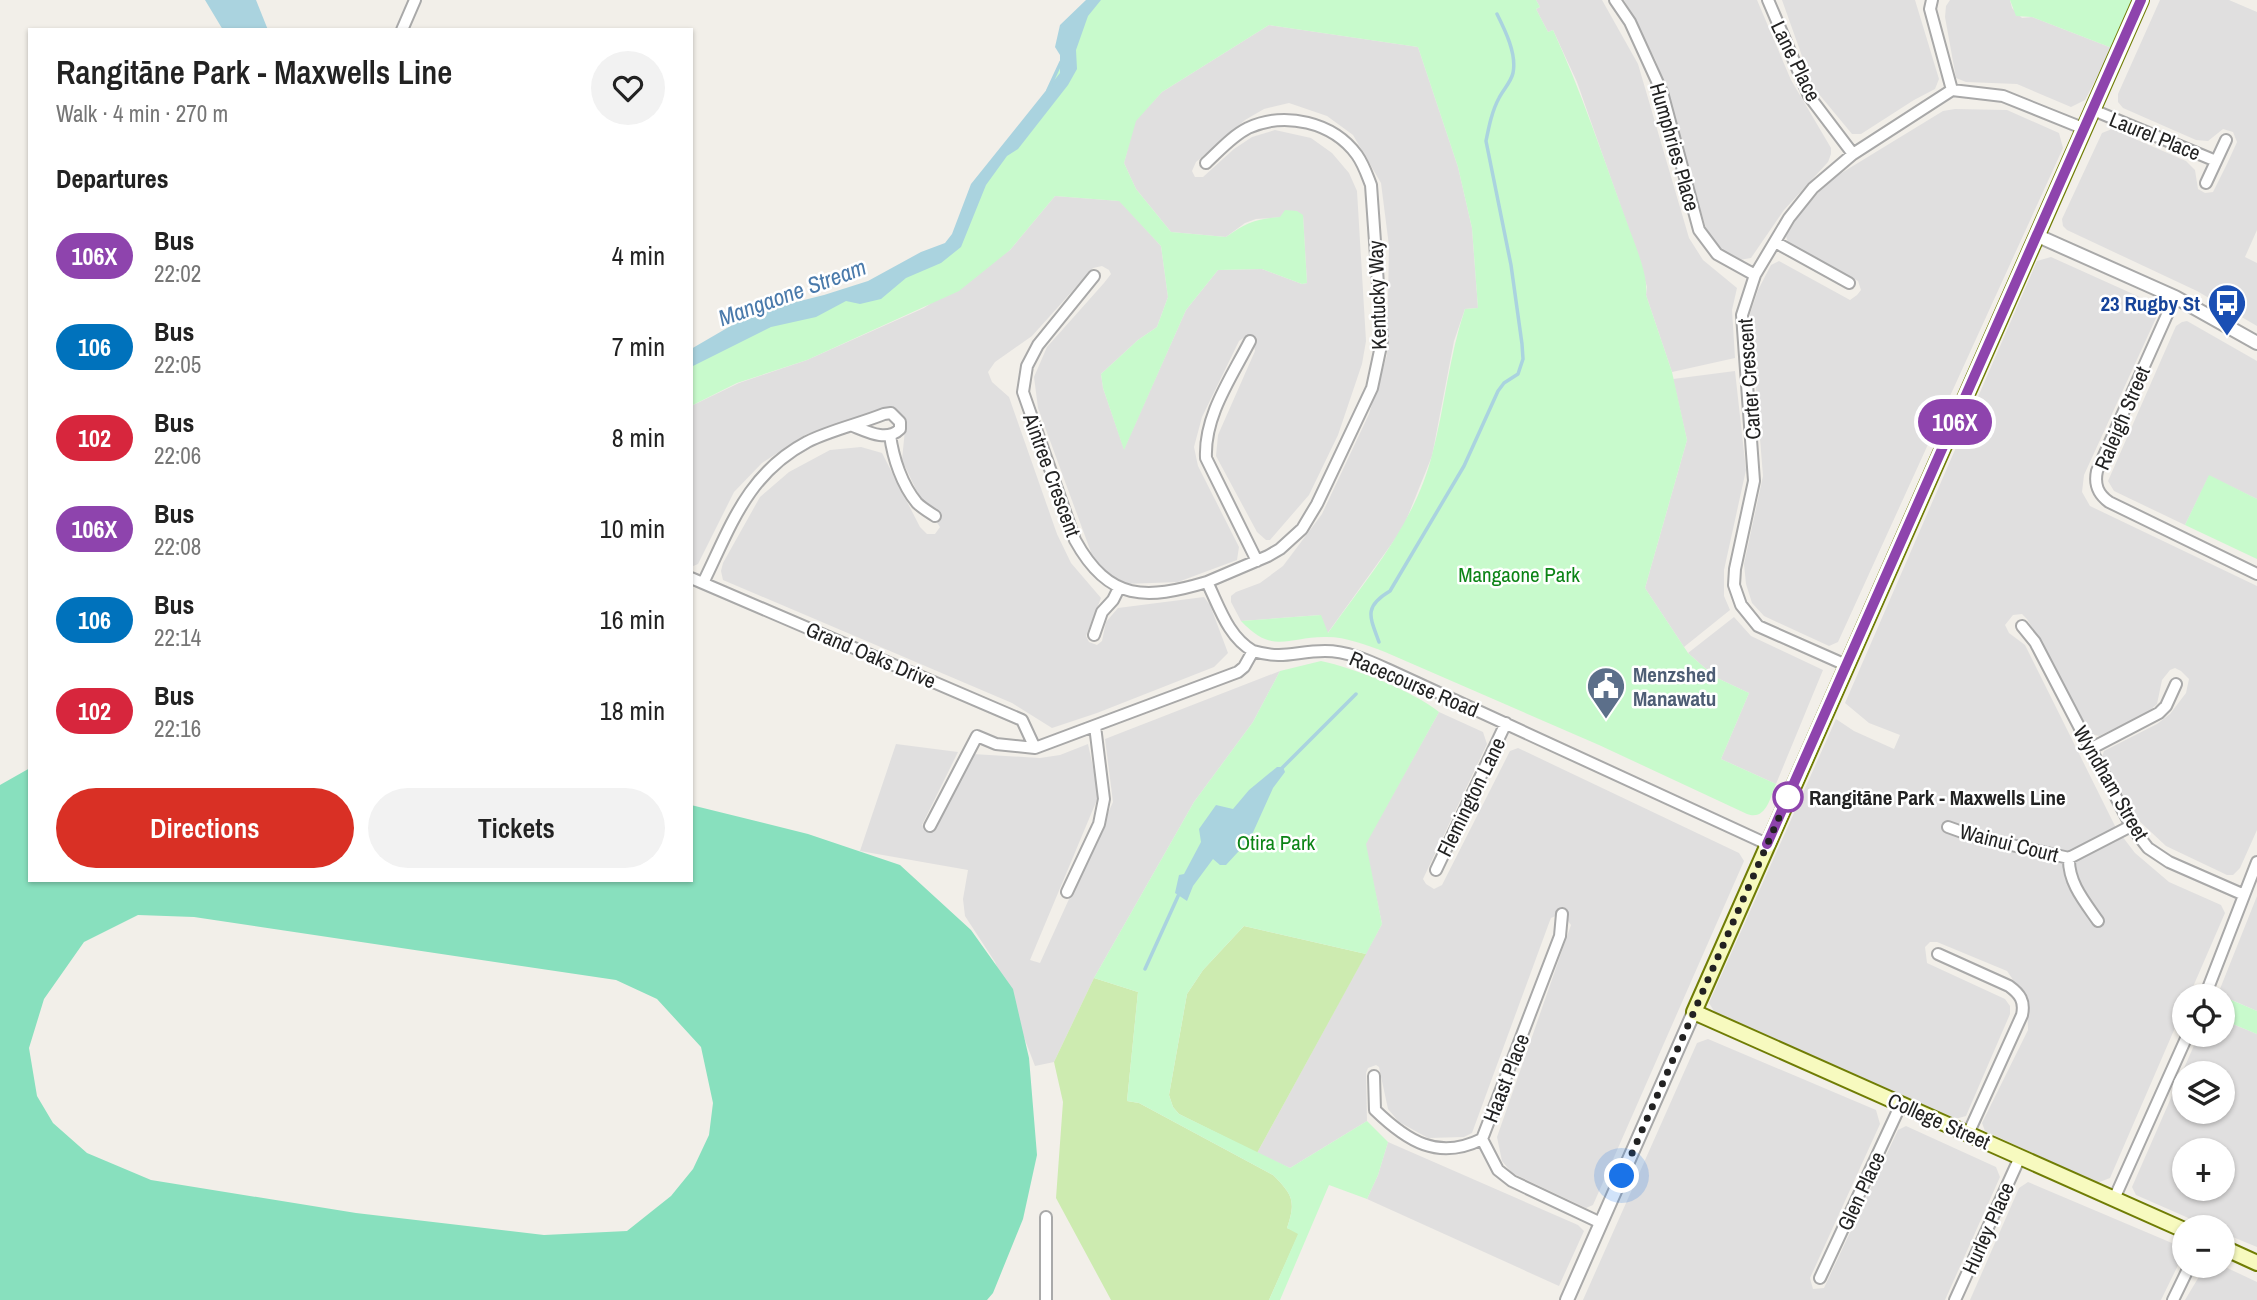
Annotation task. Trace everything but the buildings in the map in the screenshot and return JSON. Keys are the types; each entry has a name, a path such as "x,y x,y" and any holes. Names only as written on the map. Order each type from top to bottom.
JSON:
{"main road":[{"path":"1694,1012 2141,0"},
{"name":"College Street","path":"1694,1012 2172,1225"},
{"path":"2235,1253 2257,1263"}],"street":[{"path":"403,28 415,0"},
{"name":"Humphries Place","path":"1615,0 1630,22 1662,92 1699,230 1717,254 1755,275"},
{"name":"Lane Place","path":"1768,0 1809,96 1853,154"},
{"path":"1932,0 1930,9 1952,90 2003,96 2085,129"},
{"name":"Carter Crescent","path":"1846,665 1758,626 1741,605 1734,585 1754,481 1742,315 1755,275 1801,201 1853,154 1952,90"},
{"name":"Laurel Place","path":"2093,110 2216,161"},
{"name":"Kentucky Way","path":"1206,163 1246,129 1275,120 1307,122 1338,136 1356,154 1371,185 1382,341 1372,388 1310,518 1280,550 1207,582"},
{"name":"Laurel Place","path":"2206,183 2226,140"},
{"path":"2038,236 2175,297 2257,343"},
{"path":"1774,242 1849,283"},
{"name":"Aintree Crescent","path":"1094,276 1038,345 1027,366 1023,392 1075,540 1084,557 1097,571 1130,592 1147,594 1207,582"},
{"name":"Raleigh Street","path":"2175,297 2097,471 2097,489 2109,502 2257,574"},
{"path":"1250,341 1210,421 1205,441 1206,458 1257,561"},
{"path":"703,583 737,510 760,477 774,464 810,441 853,426 891,413 900,422 900,429 890,435 873,434 853,426"},
{"path":"890,435 891,447 902,478 917,503 935,516"},
{"name":"Grand Oaks Drive","path":"693,579 1022,720 1035,748"},
{"path":"930,826 976,736 996,744 1035,748 1238,672 1253,651 1244,646 1230,628 1207,582"},
{"path":"1094,635 1102,612 1113,600 1119,587"},
{"name":"Wyndham Street","path":"2022,626 2035,642 2131,826 2148,848 2169,862 2242,894"},
{"name":"Racecourse Road","path":"1253,651 1274,656 1324,651 1350,654 1767,844"},
{"path":"2090,750 2159,713 2166,706 2176,684"},
{"name":"Flemington Lane","path":"1436,870 1506,723"},
{"path":"1067,892 1099,824 1104,799 1095,726"},
{"name":"Wainui Court","path":"1948,827 2069,858 2131,826"},
{"name":"Wainui Court","path":"2069,858 2069,872 2098,922"},
{"path":"2209,984 2242,894 2257,862"},
{"name":"Haast Place","path":"1562,914 1560,936 1482,1139 1498,1170 1512,1181 1601,1223"},
{"path":"1938,954 2009,986 2017,992 2024,1007 1968,1134"},
{"path":"1567,1300 1694,1012"},
{"path":"2114,1199 2182,1047"},
{"path":"1374,1076 1375,1110 1398,1131 1422,1144 1442,1149 1464,1148 1482,1139"},
{"name":"Glen Place","path":"1820,1278 1901,1104"},
{"name":"Hurley Place","path":"1955,1300 2020,1157"},
{"path":"1046,1217 1046,1300"},
{"path":"2173,1300 2184,1278"}],"shaded area":[{"path":"1536,0 1602,0 1638,64 1689,238 1703,260 1737,288 1732,310 1735,358 1672,372 1646,295 1647,287 1634,244 1577,82 1553,30 1548,32 1536,9 1540,7"},
{"path":"1624,0 1757,0 1791,80 1831,148 1828,162 1784,210 1751,258 1739,260 1722,250 1712,240 1706,228 1656,61"},
{"path":"1782,0 1915,0 1939,79 1935,89 1861,134 1852,134 1813,87"},
{"path":"1950,0 2010,0 2012,8 2022,18 2032,17 2112,48 2085,100 2071,107 2017,84 1966,82 1956,78 1945,17 1946,6"},
{"path":"2160,0 2229,0 2257,12 2257,230 2245,257 2257,263 2257,326 2197,291 2063,226 2062,219 2102,133 2112,129 2186,161 2195,170 2198,189 2205,193 2213,192 2237,142 2233,132 2223,129 2208,141 2196,140 2123,108 2118,102 2118,94"},
{"path":"1269,25 1418,47 1458,167 1472,228 1478,308 1465,309 1454,341 1432,456 1403,528 1327,634 1320,615 1241,621 1231,602 1231,596 1236,592 1260,583 1283,566 1322,514 1369,414 1387,355 1389,246 1381,183 1353,135 1327,116 1289,103 1264,109 1245,120 1196,162 1192,171 1195,177 1203,177 1252,137 1275,130 1311,138 1332,153 1349,173 1357,191 1366,341 1362,364 1338,435 1309,495 1270,540 1257,532 1216,456 1218,435 1255,351 1253,340 1245,337 1239,341 1202,417 1194,447 1198,466 1239,547 1237,560 1178,582 1125,584 1113,579 1098,565 1038,408 1034,377 1047,347 1104,283 1111,274 1109,270 1102,266 1093,268 1032,336 995,362 988,372 992,382 1009,397 1057,534 1071,563 1101,598 1086,636 1089,642 1097,645 1102,641 1106,622 1118,608 1204,597 1210,605 1228,653 1214,667 1052,728 1012,703 723,580 723,563 760,497 789,472 830,450 861,447 882,453 920,527 927,534 935,534 940,527 919,496 902,460 906,419 896,409 884,408 805,435 762,463 734,492 698,564 693,566 693,405 739,383 807,360 924,308 1010,250 1055,196 1120,201 1161,246 1168,297 1157,327 1138,340 1101,374 1103,388 1124,449 1186,310 1218,270 1262,269 1302,284 1307,283 1303,216 1256,219 1245,223 1226,237 1171,232 1136,189 1124,163 1135,121 1162,92"},
{"path":"2007,110 2059,133 2063,148 1838,642 1829,646 1764,616 1752,603 1746,584 1744,564 1763,476 1750,314 1758,290 1771,265 1779,261 1850,300 1857,295 1861,290 1858,281 1788,243 1786,236 1801,212 1830,180 1943,111"},
{"path":"2051,257 2153,303 2156,318 2084,475 2082,492 2090,506 2257,586 2257,830 2240,868 2233,875 2227,875 2166,846 2136,818 2102,757 2104,751 2157,724 2170,714 2186,693 2189,679 2175,668 2170,670 2162,680 2157,704 2147,713 2099,736 2091,734 2027,619 2022,614 2013,615 2005,625 2009,633 2025,645 2116,828 2071,852 2122,836 2135,853 2169,882 2221,905 2225,913 2194,984 2172,984 2172,1035 2110,1178 2097,1183 1985,1131 1982,1123 2028,1030 2027,1000 2007,971 1937,942 1930,942 1925,947 1927,963 2005,999 2010,1006 2010,1014 1966,1116 1955,1119 1717,1016 1709,1003 1836,719 1854,731 1894,749 1900,735 1869,723 1845,703 2037,261"},
{"path":"2187,321 2257,361 2257,499 2209,476 2185,525 2114,491 2108,481 2176,326"},
{"path":"1735,371 1746,470 1724,570 1724,596 1730,610 1684,647 1645,588 1687,440 1673,379"},
{"path":"1734,617 1751,636 1823,670 1776,784 1721,759 1749,693 1715,677 1688,653"},
{"path":"1280,671 1253,722 1194,802 1094,978 1054,1062 1035,1066 995,962 965,916 963,899 968,870 860,851 896,744 958,752 922,825 931,831 973,754 1040,758 1060,755 1088,744 1099,795 1030,960 1040,963 1113,802 1105,739"},
{"path":"1439,712 1483,732 1487,744 1423,879 1434,889 1442,885 1510,751 1518,748 1739,853 1744,861 1593,1205 1586,1208 1512,1173 1502,1161 1497,1137 1571,925 1562,913 1551,918 1472,1133 1464,1137 1428,1138 1399,1122 1388,1109 1379,1067 1376,1065 1368,1068 1366,1073 1367,1121 1290,1168 1257,1153 1382,924 1365,844"},
{"path":"2257,896 2257,1011 2235,1001 2235,984 2222,984"},
{"path":"2235,1025 2257,1034 2257,1247 2235,1238 2235,1215 2182,1215 2136,1195 2132,1187 2172,1096 2172,1124 2235,1124 2235,1061 2187,1061 2193,1047 2235,1047"},
{"path":"1708,1039 1876,1110 1880,1124 1810,1278 1813,1289 1824,1288 1898,1130 1906,1126 1996,1167 2000,1177 1945,1300 1583,1300 1697,1043"},
{"path":"1388,1142 1578,1225 1584,1231 1559,1286 1367,1199"},
{"path":"2028,1182 2172,1243 2172,1278 2161,1300 1970,1300 2019,1188"},
{"path":"2235,1272 2257,1282 2257,1300 2185,1300 2198,1278 2235,1278"}],"green space":[{"name":"Mangaone Park","path":"1097,0 1536,0 1540,7 1536,9 1548,32 1553,30 1573,76 1639,256 1645,277 1646,295 1672,372 1687,440 1645,588 1688,653 1715,677 1749,693 1721,759 1776,784 1763,811 1759,814 1747,814 1599,745 1385,652 1334,637 1272,641 1253,632 1241,621 1321,615 1328,633 1389,548 1414,504 1432,455 1465,309 1478,308 1472,228 1458,167 1418,47 1269,25 1162,92 1136,121 1124,163 1136,189 1171,232 1226,237 1251,222 1280,217 1285,210 1297,211 1303,215 1307,283 1302,284 1262,269 1218,270 1186,310 1124,450 1103,388 1101,374 1138,340 1157,327 1168,297 1161,246 1119,201 1055,196 1010,250 959,291 807,360 737,383 693,405 693,352 861,289 950,242 976,184 1045,97 1074,33"},
{"path":"2010,0 2134,0 2112,48 2032,17 2016,16"},
{"path":"2209,475 2257,499 2257,559 2185,525"},
{"name":"Otira Park","path":"1321,661 1383,681 1439,712 1366,844 1382,924 1366,954 1244,926 1203,970 1187,994 1169,1095 1179,1114 1290,1168 1367,1121 1388,1142 1367,1199 1329,1185 1280,1300 1269,1300 1298,1234 1287,1228 1292,1205 1289,1193 1273,1175 1139,1103 1127,1101 1138,992 1094,978 1194,802 1253,722 1280,671"},
{"path":"28,769 28,882 693,882 693,805 808,834 900,865 971,930 1013,989 1029,1058 1037,1155 1023,1219 993,1293 987,1300 0,1300 0,785","holes":["138,915 194,917 616,980 657,999 701,1047 713,1103 709,1135 693,1169 671,1196 627,1231 544,1235 356,1213 151,1180 87,1153 53,1123 37,1096 29,1048 44,999 84,942"]},
{"path":"1244,926 1366,954 1257,1153 1179,1114 1169,1095 1187,994 1203,970"},
{"path":"1094,978 1138,992 1127,1101 1139,1103 1273,1175 1289,1193 1292,1205 1287,1228 1299,1233 1269,1300 1111,1300 1056,1198 1063,1102 1054,1062"},
{"path":"2235,1002 2257,1011 2257,1034 2235,1025"}],"water":[{"path":"205,0 256,0 267,28 222,28"},
{"path":"1086,0 1101,0 1088,16 1076,50 1077,69 1068,85 1018,149 1007,156 986,185 961,247 941,263 906,278 881,299 860,304 846,301 816,317 771,327 693,366 693,348 734,324 772,308 868,281 921,252 945,243 952,234 971,184 1060,73 1060,55 1055,47 1060,25"},
{"path":"1277,767 1283,767 1285,772 1273,788 1250,839 1226,865 1220,865 1213,859 1193,886 1187,901 1175,893 1179,875 1184,874 1201,842 1199,829 1216,805 1233,809 1249,790"}],"waterway":[{"path":"1379,642 1371,619 1372,608 1390,591 1464,466 1498,391 1504,383 1518,374 1523,359 1511,265 1486,141 1494,108 1511,80 1514,66 1510,42 1497,14"},
{"name":"Mangaone Stream","path":"1048,90 1061,62"},
{"path":"1280,770 1356,694"},
{"path":"1145,969 1179,894"}],"bus line":[{"name":"106X","path":"1767,844 2141,0"}],"place":[{"name":"23 Rugby St","path":"2227,337"},
{"name":"Menzshed Manawatu","path":"1606,720"},
{"name":"Rangitāne Park - Maxwells Line","path":"1788,797"}],"route":[{"path":"1622,1176 1788,797"}]}
